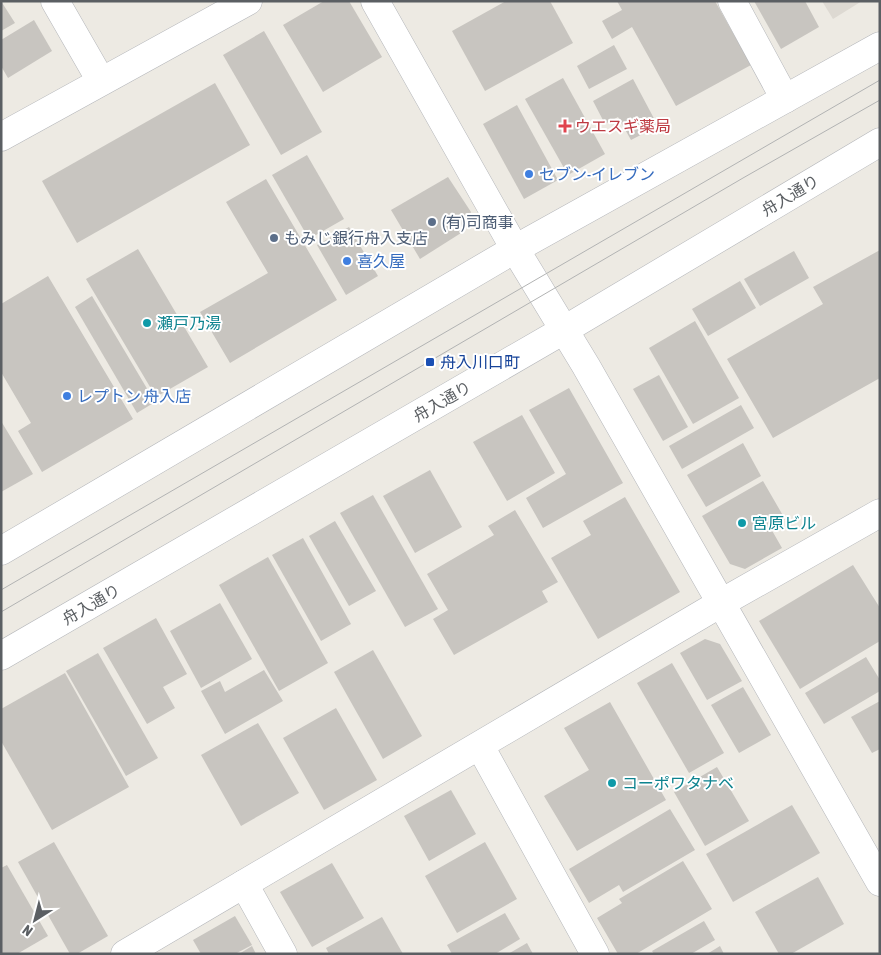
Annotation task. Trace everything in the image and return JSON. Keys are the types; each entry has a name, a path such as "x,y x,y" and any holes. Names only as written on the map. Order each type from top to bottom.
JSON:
{"street":[{"path":"55,1 101,81"},
{"path":"1,137 248,1"},
{"path":"375,1 515,249 722,603 880,882"},
{"path":"732,1 785,99"},
{"path":"1,551 515,249 880,46"},
{"name":"舟入通り","path":"1,656 564,330 880,142"},
{"path":"125,954 722,603 880,513"},
{"path":"480,746 595,954"},
{"path":"244,884 283,954"}],"shaded area":[{"path":"822,1 862,1 833,19"}],"building":[{"path":"1,1 15,23 1,31"},
{"path":"324,1 349,1 382,57 323,92 283,25"},
{"path":"506,1 550,1 573,43 485,91 452,31"},
{"path":"617,1 715,1 751,65 676,106 632,27 612,39 602,21 622,10"},
{"path":"754,1 805,1 819,27 781,49"},
{"path":"34,20 52,51 8,78 1,66 1,40"},
{"path":"264,31 322,132 281,155 223,55"},
{"path":"614,45 627,69 589,89 577,66"},
{"name":"ウエスギ薬局","path":"563,78 605,154 568,175 525,99"},
{"path":"633,79 658,126 631,140 618,117 605,124 593,101"},
{"path":"215,83 250,145 77,243 42,181"},
{"path":"517,105 558,180 524,199 483,124"},
{"path":"307,155 344,219 309,239 272,175"},
{"name":"(有)司商事","path":"448,177 471,212 461,233 420,259 391,210"},
{"name":"もみじ銀行舟入支店","path":"266,179 337,300 230,363 200,312 268,273 226,202"},
{"name":"喜久屋","path":"349,227 378,276 346,295 317,245"},
{"name":"瀬戸乃湯","path":"138,249 208,367 156,397 86,279"},
{"path":"880,250 880,378 773,438 727,359 823,304 813,287"},
{"path":"794,251 809,278 760,306 744,279"},
{"name":"レプトン 舟入店","path":"48,276 133,419 42,472 18,431 31,423 1,372 1,304"},
{"path":"740,281 756,308 708,336 692,309"},
{"path":"92,296 155,402 137,413 75,307"},
{"path":"695,321 739,398 693,424 649,348"},
{"path":"659,375 688,427 663,441 633,389"},
{"path":"569,388 623,483 543,528 526,498 566,474 529,410"},
{"path":"741,405 754,428 682,469 669,446"},
{"path":"522,415 555,473 507,501 473,442"},
{"path":"1,421 33,474 1,492"},
{"path":"743,443 761,476 706,507 687,475"},
{"path":"430,470 462,527 415,553 383,496"},
{"name":"宮原ビル","path":"763,481 785,519 770,527 782,548 745,569 730,564 702,516"},
{"path":"373,495 438,609 405,627 340,513"},
{"path":"625,497 680,592 598,639 551,558 591,535 583,521"},
{"path":"515,510 558,582 542,591 548,602 454,655 433,619 448,610 427,574 494,535 488,526"},
{"path":"335,521 376,591 349,606 309,536"},
{"path":"303,538 351,624 321,641 272,555"},
{"path":"268,557 328,663 279,691 219,585"},
{"path":"853,565 880,608 880,641 800,689 759,621"},
{"path":"220,603 252,659 201,688 170,631"},
{"path":"156,618 187,674 163,687 175,708 147,724 103,648"},
{"path":"705,639 720,644 742,681 707,700 680,653"},
{"path":"373,650 422,736 383,759 334,672"},
{"path":"98,653 158,758 126,776 66,671"},
{"path":"866,657 880,680 880,691 824,724 805,693"},
{"path":"672,663 724,753 689,773 637,683"},
{"path":"264,670 283,701 225,734 201,691 220,681 225,692"},
{"path":"65,673 129,787 52,830 1,741 1,709"},
{"path":"743,687 771,735 739,753 711,705"},
{"path":"880,701 880,749 872,753 851,717"},
{"name":"コーポワタナベ","path":"610,702 666,800 577,851 544,796 589,770 564,728"},
{"path":"336,708 377,780 324,810 283,738"},
{"path":"258,723 299,793 241,826 201,755"},
{"path":"717,767 749,821 705,846 674,792"},
{"path":"451,790 476,834 429,861 404,816"},
{"path":"792,805 820,853 733,902 706,854"},
{"path":"670,809 695,850 623,892 619,885 589,903 569,869"},
{"path":"54,842 108,936 77,954 70,954 18,862"},
{"path":"485,842 517,899 457,933 425,876"},
{"path":"683,861 712,909 636,954 618,954 597,918 622,903 619,899"},
{"path":"332,863 364,918 312,947 280,892"},
{"path":"7,865 48,936 17,954 1,954 1,868"},
{"path":"818,877 844,924 791,954 779,954 755,912"},
{"path":"505,913 520,939 495,954 452,954 447,945"},
{"path":"235,916 252,945 235,954 201,954 193,940"},
{"path":"382,917 403,954 329,954 326,948"},
{"path":"704,921 715,940 691,954 654,954 652,951"},
{"path":"527,943 533,954 508,954"},
{"path":"252,946 256,954 239,954"},
{"path":"720,946 724,954 707,954"}],"tram line":[{"path":"1,590 880,80"},
{"path":"1,612 743,178 880,100"}],"place":[{"name":"ウエスギ薬局","path":"565,126"},
{"name":"セブン-イレブン","path":"529,174"},
{"name":"(有)司商事","path":"432,222"},
{"name":"もみじ銀行舟入支店","path":"274,238"},
{"name":"喜久屋","path":"347,261"},
{"name":"瀬戸乃湯","path":"147,323"},
{"name":"舟入川口町","path":"430,362"},
{"name":"レプトン 舟入店","path":"67,396"},
{"name":"宮原ビル","path":"742,523"},
{"name":"コーポワタナベ","path":"612,783"}]}
